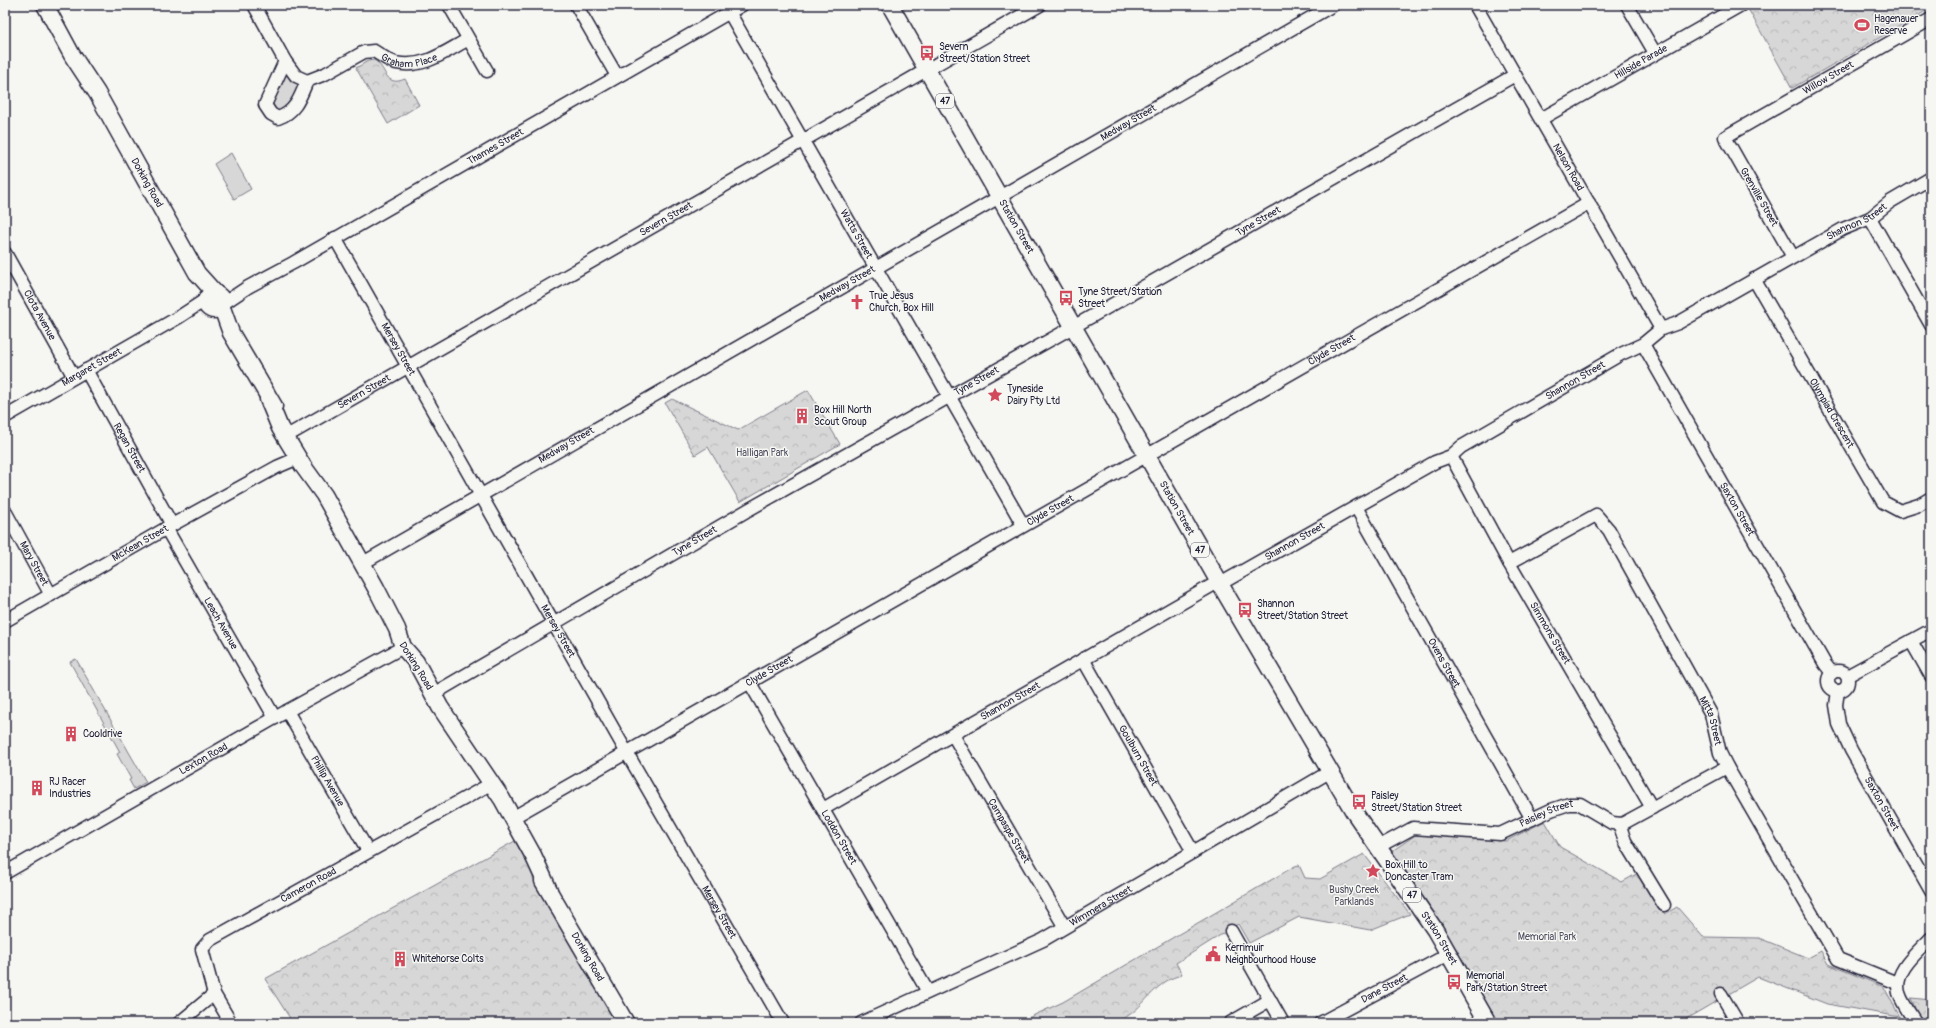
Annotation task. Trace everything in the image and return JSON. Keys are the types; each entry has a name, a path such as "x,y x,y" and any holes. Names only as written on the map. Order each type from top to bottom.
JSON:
{"main road":[{"name":"Dorking Road","path":"45,5 70,43"},
{"name":"Dorking Road","path":"52,5 70,43 97,93 213,302 268,399 292,433 311,466 324,495 397,629 403,647 416,662 440,707 464,741 489,785 512,818 529,855"},
{"name":"Station Street","path":"890,5 1219,583 1354,812 1435,930 1488,1023"},
{"name":"Dorking Road","path":"268,399 280,428 296,456 324,495"},
{"name":"Dorking Road","path":"376,588 401,621 410,644 421,657 440,690 464,741"},
{"name":"Dorking Road","path":"489,785 493,801 529,855 626,1023"}],"street":[{"path":"254,5 285,61 296,76 307,80 299,101 287,115 278,118 271,114 265,105 285,61"},
{"path":"449,5 467,40 487,71"},
{"path":"576,5 617,76"},
{"name":"Thames Street","path":"213,302 248,287 617,76 727,9 742,5"},
{"name":"Severn Street","path":"292,433 1040,5"},
{"name":"Medway Street","path":"362,563 660,391 1000,198 1333,5"},
{"name":"Nelson Road","path":"1475,5 1661,329"},
{"path":"1627,5 1654,53"},
{"name":"Hillside Parade","path":"1541,119 1654,53 1741,5"},
{"name":"Watts Street","path":"727,9 1023,525"},
{"name":"Willow Street","path":"1725,136 1931,19"},
{"name":"Graham Place","path":"307,80 325,74 364,52 374,51 396,63 413,64 432,60 467,40"},
{"name":"Tyne Street","path":"440,690 748,510 1515,75"},
{"name":"Grenville Street","path":"1725,136 1793,257"},
{"name":"Shannon Street","path":"823,809 1083,659 1435,462 1451,456 1467,443 1621,354 1643,344 1661,329 1678,323 1843,229 1870,218 1890,202 1931,178"},
{"name":"Clyde Street","path":"512,818 1589,203"},
{"path":"1870,218 1931,325"},
{"name":"Mersey Street","path":"335,238 409,366 627,753 783,1023"},
{"name":"Clota Avenue","path":"5,253 74,377"},
{"name":"Olympiad Crescent","path":"1754,279 1883,502 1900,510 1919,505 1931,498"},
{"name":"Margaret Street","path":"5,417 179,318 213,302"},
{"name":"Saxton Street","path":"1643,344 1825,664 1832,673"},
{"name":"Regan Street","path":"86,370 169,527"},
{"name":"McKean Street","path":"5,621 296,456"},
{"name":"Simmons Street","path":"1451,456 1509,563 1652,808"},
{"name":"Ovens Street","path":"1356,507 1532,819"},
{"name":"Mary Street","path":"5,511 51,595"},
{"name":"Mitta Street","path":"1509,563 1596,515 1609,530 1711,714 1720,753 1727,767 1838,959 1897,984"},
{"name":"Leach Avenue","path":"169,527 275,718"},
{"path":"1847,676 1931,630"},
{"path":"1911,641 1931,676"},
{"name":"Lexton Road","path":"5,873 287,711 403,647"},
{"name":"Goulburn Street","path":"1083,659 1193,852"},
{"path":"1841,671 1847,676 1848,682 1846,687 1838,691 1830,686 1828,681 1832,673 1841,671"},
{"name":"Loddon Street","path":"750,683 928,992"},
{"name":"Saxton Street","path":"1838,691 1836,705 1839,724 1851,750 1931,891"},
{"name":"Phillip Avenue","path":"287,711 368,851"},
{"name":"Campaspe Street","path":"953,735 1064,926"},
{"path":"1664,905 1625,841 1621,829 1622,824 1727,767"},
{"name":"Wimmera Street","path":"861,1023 1043,940 1064,926 1331,771"},
{"name":"Cameron Road","path":"231,1023 214,994 202,949 210,940 489,785"},
{"name":"Paisley Street","path":"1378,847 1413,828 1500,834 1569,804 1580,804 1612,822 1622,824"},
{"path":"1232,931 1283,1023"},
{"path":"1916,1023 1899,994 1897,984 1901,972 1931,938"},
{"name":"Dane Street","path":"1320,1023 1449,954"},
{"path":"179,1023 214,994"},
{"path":"1721,994 1738,1023"},
{"path":"1230,1023 1270,1000"}],"green space":[{"name":"Hagenauer Reserve","path":"1746,5 1931,5 1931,8 1792,88"},
{"path":"374,60 378,63 389,79 398,81 405,79 419,105 388,124 356,68 368,61"},
{"path":"286,72 302,85 280,113 273,111 273,99"},
{"path":"231,153 251,189 234,199 214,164"},
{"name":"Halligan Park","path":"808,390 840,444 740,502 708,447 695,455 665,403 672,399 738,430"},
{"path":"76,659 146,782 134,789 129,780 131,779 117,754 120,752 70,662"},
{"name":"Memorial Park","path":"1545,821 1560,847 1622,882 1640,872 1665,914 1677,907 1703,937 1759,938 1808,958 1821,951 1828,964 1884,987 1900,1017 1827,1004 1758,977 1679,1023 1498,1023 1441,923 1392,851 1417,834 1506,841"},
{"path":"515,841 616,1023 293,1023 265,979"},
{"name":"Bushy Creek Parklands","path":"1364,854 1410,914 1370,930 1299,917 1249,943 1238,924 1176,963 1182,974 1169,979 1158,987 1137,1009 1123,1019 1114,1023 1017,1023 1063,1002 1295,866 1299,865 1305,878 1320,879"},
{"path":"1911,998 1931,1000 1931,1021 1921,1023"}],"place":[{"name":"Hagenauer Reserve","path":"1862,25"},
{"name":"Severn Street/Station Street","path":"927,53"},
{"name":"Tyne Street/Station Street","path":"1066,298"},
{"name":"True Jesus Church, Box Hill","path":"857,302"},
{"name":"Tyneside Dairy Pty Ltd","path":"995,395"},
{"name":"Box Hill North Scout Group","path":"802,416"},
{"name":"Shannon Street/Station Street","path":"1245,610"},
{"name":"Cooldrive","path":"71,734"},
{"name":"RJ Racer Industries","path":"37,788"},
{"name":"Paisley Street/Station Street","path":"1359,802"},
{"name":"Box Hill to Doncaster Tram","path":"1373,871"},
{"name":"Kerrimuir Neighbourhood House","path":"1213,954"},
{"name":"Whitehorse Colts","path":"400,959"},
{"name":"Memorial Park/Station Street","path":"1454,982"}]}
